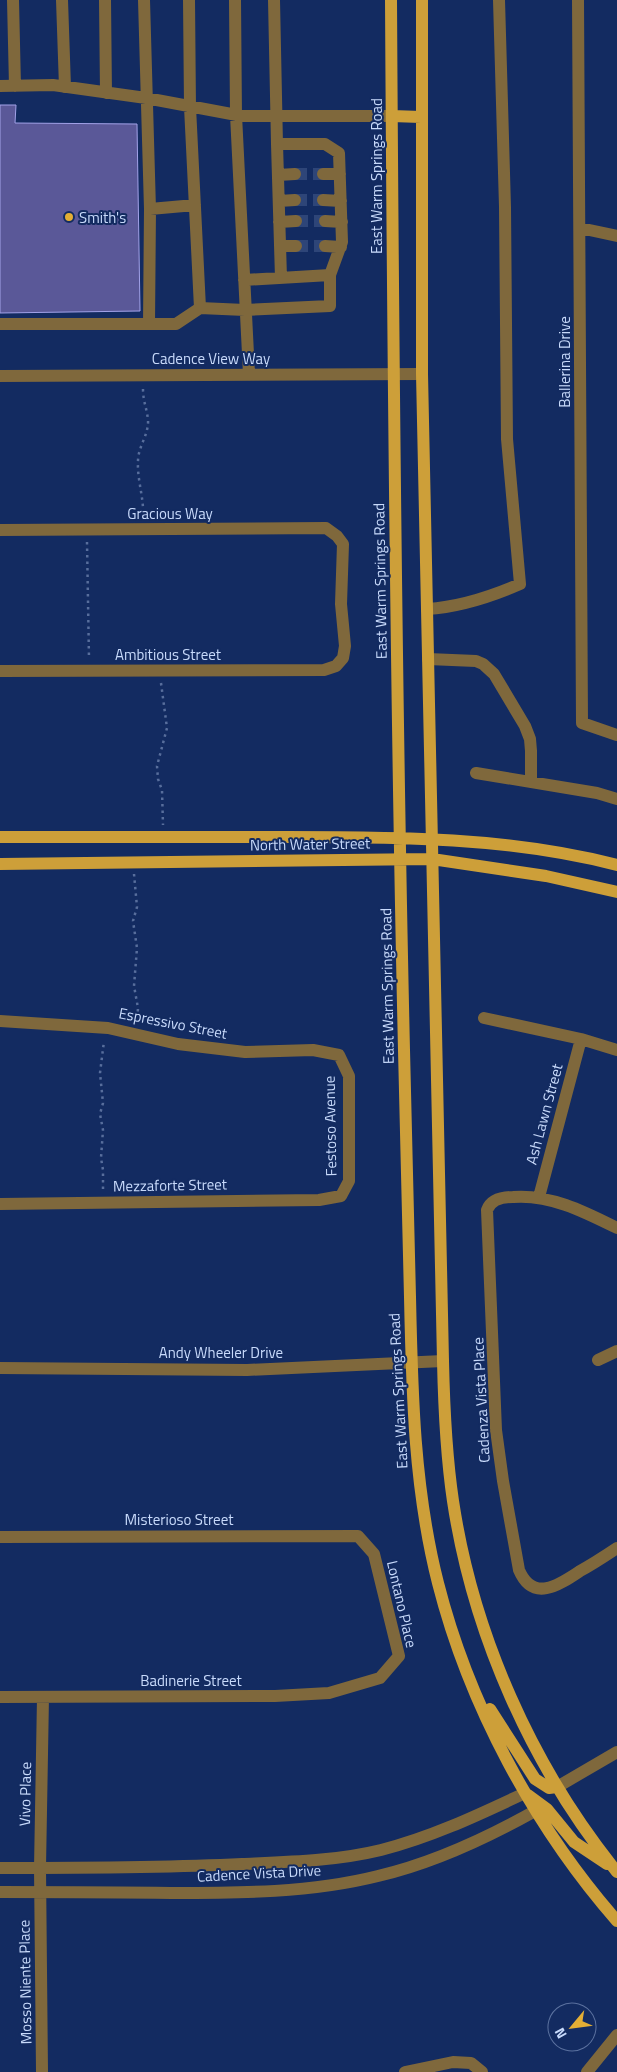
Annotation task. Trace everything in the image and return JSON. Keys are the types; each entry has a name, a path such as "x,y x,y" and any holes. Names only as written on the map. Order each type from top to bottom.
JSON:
{"main road":[{"name":"East Warm Springs Road","path":"391,0 400,860 412,1363 416,1456 422,1506 438,1585 468,1675 486,1717 535,1811 577,1872 617,1921"},
{"path":"422,0 422,374 426,609 433,839 443,1361 453,1502 465,1561 482,1622 514,1704 557,1787 616,1870"},
{"path":"392,116 421,117"},
{"name":"North Water Street","path":"0,838 433,839 510,844 590,858 617,865"},
{"name":"North Water Street","path":"0,864 432,859 546,876 617,892"},
{"path":"468,1675 535,1779 549,1788 557,1787"},
{"path":"525,1793 547,1809 574,1842 616,1870"}],"street":[{"path":"13,0 15,86"},
{"path":"62,0 65,87"},
{"path":"104,0 106,93"},
{"path":"144,0 150,209 149,324"},
{"path":"189,0 190,107 200,308"},
{"path":"235,0 236,115 248,374"},
{"path":"274,0 281,278"},
{"path":"426,609 443,608 472,602 520,584 506,439 504,207 499,0"},
{"name":"Ballerina Drive","path":"578,0 582,723 617,735"},
{"path":"0,86 52,85 148,99 236,115 392,116"},
{"path":"0,324 176,324 200,308 245,310 330,306 330,275 342,242 340,153 325,144 277,144"},
{"path":"278,175 295,174"},
{"path":"323,174 340,174"},
{"path":"279,200 296,200"},
{"path":"323,200 341,201"},
{"path":"150,209 195,205"},
{"path":"279,222 296,221"},
{"path":"325,221 342,222"},
{"path":"580,228 617,236"},
{"path":"280,246 296,246"},
{"path":"325,246 341,247"},
{"path":"244,280 330,275"},
{"name":"Cadence View Way","path":"0,376 422,374"},
{"name":"Gracious Way","path":"0,530 326,528 337,536 343,544 341,604 345,646 343,658 336,666"},
{"path":"428,659 476,661 483,664 494,674 530,738 531,782"},
{"name":"Ambitious Street","path":"0,671 324,670 336,666"},
{"path":"476,773 597,793 617,799"},
{"path":"484,1018 581,1039 617,1050"},
{"name":"Espressivo Street","path":"0,1021 102,1027 178,1044 245,1052 313,1050 339,1055"},
{"name":"Ash Lawn Street","path":"539,1197 581,1039"},
{"name":"Festoso Avenue","path":"339,1055 349,1076 349,1181 341,1196"},
{"name":"Mezzaforte Street","path":"0,1204 319,1200 341,1196"},
{"name":"Cadenza Vista Place","path":"539,1197 505,1197 498,1199 489,1205 487,1216 497,1442 517,1564 522,1577 533,1588 544,1589 558,1585 617,1548"},
{"path":"539,1197 573,1208 617,1228"},
{"path":"598,1360 617,1351"},
{"name":"Andy Wheeler Drive","path":"0,1368 247,1370 443,1361"},
{"name":"Misterioso Street","path":"0,1537 322,1534 358,1536"},
{"name":"Lontano Place","path":"358,1536 374,1554 399,1656 380,1678"},
{"name":"Badinerie Street","path":"0,1697 275,1696 329,1693 380,1678"},
{"name":"Vivo Place","path":"41,1892 43,1697"},
{"path":"557,1787 617,1752"},
{"name":"Cadence Vista Drive","path":"0,1868 176,1868 305,1862 354,1855 429,1836 525,1793"},
{"name":"Cadence Vista Drive","path":"0,1892 236,1893 292,1890 355,1882 432,1860 483,1839 535,1811"},
{"name":"Mosso Niente Place","path":"41,1892 42,2072"},
{"path":"587,2072 617,2035"},
{"path":"405,2072 453,2062 472,2063 482,2072"}],"path":[{"path":"143,375 143,402 148,420 138,458 138,471 144,505 143,530"},
{"path":"87,530 89,670"},
{"path":"162,670 161,690 167,728 157,766 158,779 162,790 163,837"},
{"path":"133,863 137,907 133,921 137,948 134,986 138,1008 137,1034"},
{"path":"102,1027 104,1042 100,1073 103,1103 100,1114 103,1130 101,1158 104,1170 103,1202"}],"building":[{"name":"Smith's","path":"0,105 16,105 15,123 137,124 140,311 0,313"}],"tunnel":[{"path":"295,174 323,174"},
{"path":"295,200 323,200"},
{"path":"296,221 325,221"},
{"path":"296,246 325,246"}],"place":[{"name":"Smith's","path":"69,217"}]}
